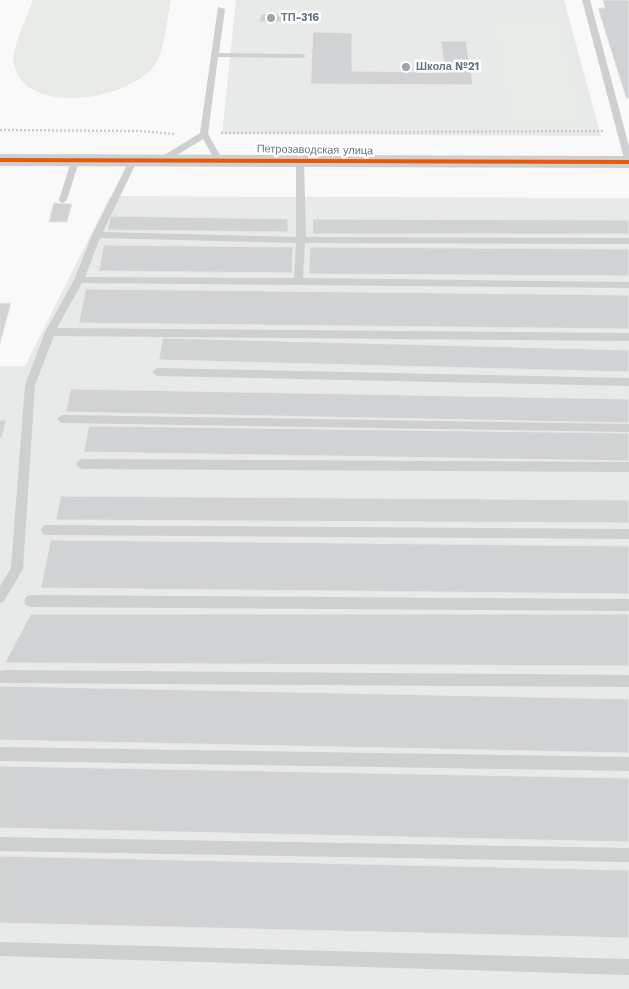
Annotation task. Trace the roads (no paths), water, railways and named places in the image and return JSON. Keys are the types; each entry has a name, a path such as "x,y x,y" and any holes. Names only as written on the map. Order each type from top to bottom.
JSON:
{"street":[{"name":"Петрозаводская улица","path":"0,160 629,162"}],"lane":[{"path":"586,0 625,130 629,162"},
{"path":"219,160 204,134 221,9"},
{"path":"215,55 302,56"},
{"path":"161,161 204,134"},
{"path":"63,200 75,161"},
{"path":"0,597 17,569 30,385 50,332 79,280 97,235 133,161"},
{"path":"298,281 301,240 300,162"},
{"path":"97,235 301,240 629,241"},
{"path":"79,280 629,285"},
{"path":"50,332 629,338"},
{"path":"157,372 629,382"},
{"path":"62,419 629,428"},
{"path":"82,464 629,467"},
{"path":"47,530 629,534"},
{"path":"30,601 629,605"},
{"path":"0,677 629,681"},
{"path":"0,754 629,764"},
{"path":"0,844 629,855"},
{"path":"0,948 629,967"}],"place":[{"name":"ТП-316","path":"271,18"},
{"name":"Школа №21","path":"406,67"}]}
